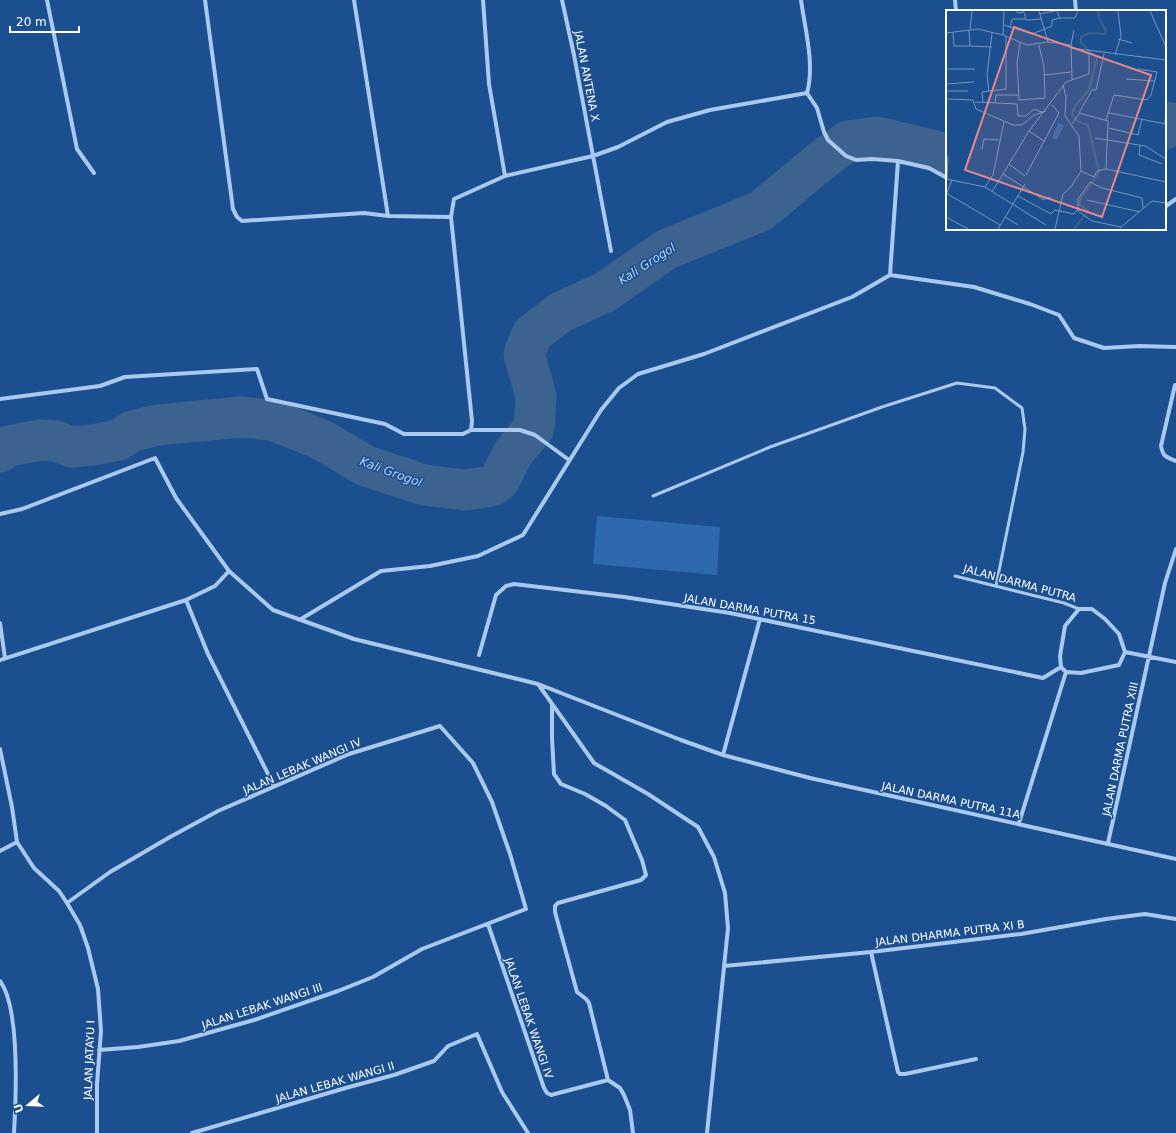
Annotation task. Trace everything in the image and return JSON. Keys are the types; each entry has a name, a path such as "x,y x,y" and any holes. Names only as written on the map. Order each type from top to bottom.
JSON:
{"street":[{"path":"48,0 77,149 94,173"},
{"path":"205,0 233,209 237,217 242,222 364,213 388,216 451,217"},
{"path":"354,0 388,216"},
{"path":"482,0 489,84 505,176"},
{"name":"JALAN ANTENA X","path":"562,0 574,55 611,251"},
{"path":"801,0 808,44 810,82 807,94 817,108 828,140 846,156 856,160 872,159 898,161 929,168 946,177"},
{"path":"955,0 956,10"},
{"path":"1075,0 1076,10"},
{"path":"471,430 471,413 451,217 454,199 505,176 593,156 618,147 667,122 710,110 807,94"},
{"path":"890,275 898,161"},
{"path":"1166,206 1176,199"},
{"path":"301,619 381,571 430,566 478,556 523,534 601,410 619,388 638,374 704,354 852,297 890,275 974,287 1030,304 1059,315 1074,338 1104,348 1140,346 1176,347"},
{"path":"0,399 100,386 125,376 257,368 267,399 385,424 404,434 463,434 471,430 520,430 535,435 569,460"},
{"path":"1175,385 1161,446 1162,452 1166,458 1176,461"},
{"name":"JALAN DARMA PUTRA 11A","path":"0,514 22,509 155,458 176,498 229,571 273,610 354,638 538,684 723,755 810,778 1019,823 1176,859"},
{"name":"JALAN DARMA PUTRA XIII","path":"1108,843 1165,583 1176,549"},
{"path":"0,660 186,600 215,586 229,571"},
{"name":"JALAN DARMA PUTRA 15","path":"479,655 496,595 506,586 514,584 730,613 1043,678 1061,667"},
{"path":"186,600 208,654 274,786"},
{"path":"1079,609 1092,609 1105,619 1119,634 1125,652 1119,665 1081,673 1066,672 1061,667 1060,656 1065,626 1079,609"},
{"path":"723,755 760,619"},
{"path":"0,623 5,658"},
{"path":"1125,652 1149,658 1176,662"},
{"path":"1019,823 1066,672"},
{"path":"538,684 594,763 648,794 698,827 714,857 725,893 728,928 707,1133"},
{"path":"552,704 554,774 561,784 586,794 625,820 642,860 646,875 641,880 558,903 555,906 555,912 577,992 589,1003 608,1080 620,1088 624,1095 630,1110 634,1133"},
{"name":"JALAN LEBAK WANGI IV","path":"67,903 110,872 170,836 218,811 349,754 440,726 473,763 492,802 510,854 526,909 488,924 541,1080 547,1092 551,1095 608,1080"},
{"name":"JALAN JATAYU I","path":"0,749 12,807 17,842 34,868 58,891 67,903 80,925 88,948 98,989 101,1032 97,1084 97,1133"},
{"path":"0,851 17,842"},
{"name":"JALAN DHARMA PUTRA XI B","path":"724,966 871,952 1021,934 1106,919 1145,914 1176,918"},
{"name":"JALAN LEBAK WANGI III","path":"99,1050 138,1047 179,1041 254,1020 338,991 373,977 422,949 488,924"},
{"path":"871,952 898,1072 900,1074 905,1074 976,1059"},
{"path":"0,981 3,985 10,1008 15,1048 14,1133"},
{"name":"JALAN LEBAK WANGI II","path":"192,1133 394,1075 434,1061 448,1046 476,1034 502,1092 528,1133"}],"lane":[{"path":"653,496 770,447 882,407 957,383 995,388 1022,408 1025,430 1023,452 996,586"},
{"name":"JALAN DARMA PUTRA","path":"955,576 1064,603 1079,609"}],"shaded area":[{"path":"597,516 720,527 717,575 593,564"}],"waterway":[{"name":"Kali Grogol","path":"1166,126 1167,122 1176,124"},
{"name":"Kali Grogol","path":"0,452 3,447 40,440 56,441 71,447 92,445 119,440 132,431 158,425 241,417 271,420 293,428 322,440 366,466 424,485 466,490 492,486 499,481 513,453 534,428 536,396 524,354 532,334 561,312 605,292 667,249 761,211 821,161 848,141 877,137 946,154"}]}
